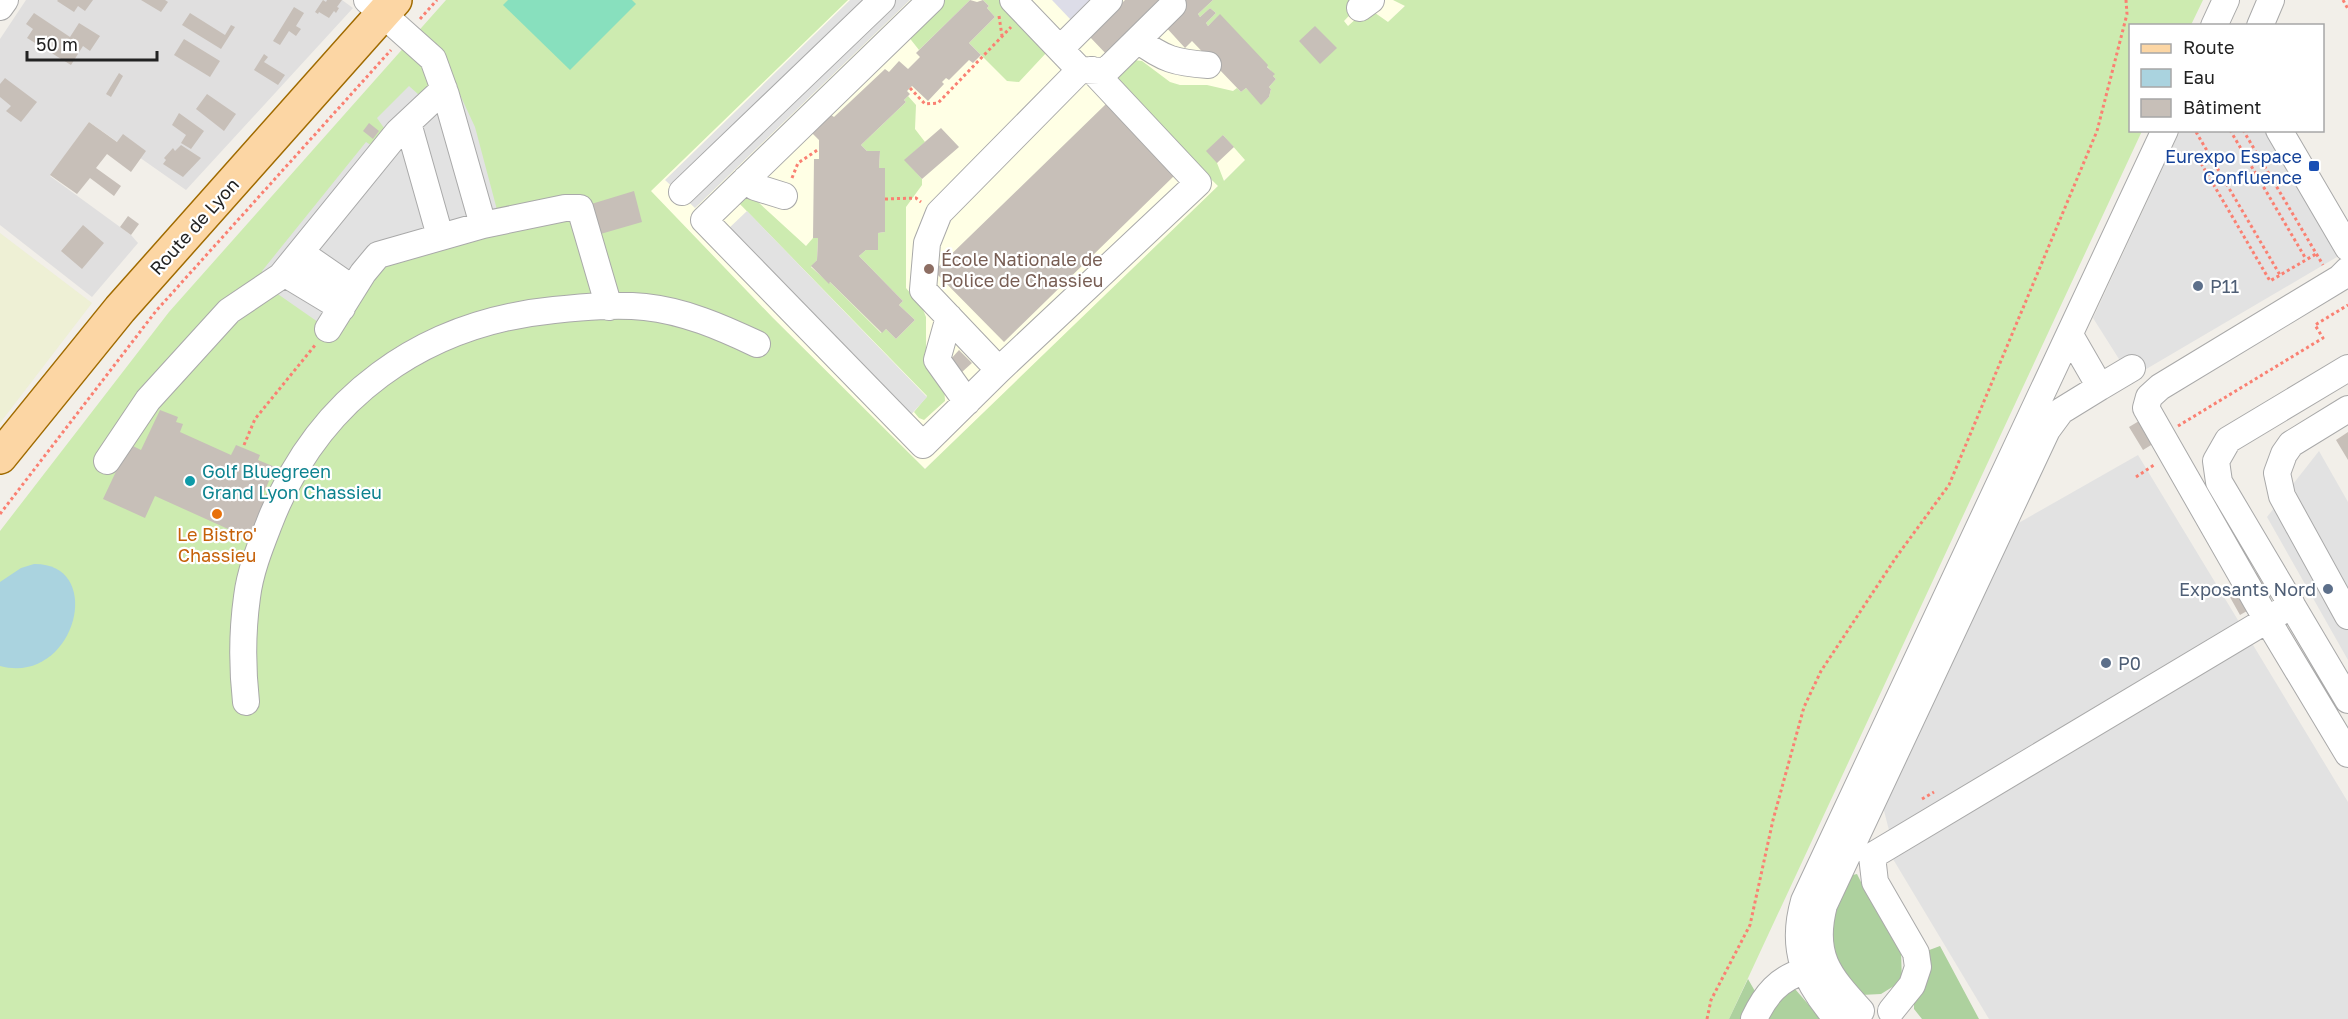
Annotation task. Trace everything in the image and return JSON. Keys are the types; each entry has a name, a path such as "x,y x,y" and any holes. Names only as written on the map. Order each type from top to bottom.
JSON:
{"main road":[{"name":"Route de Lyon","path":"0,457 120,309 387,12"}],"street":[{"path":"0,7 5,0"},
{"path":"682,192 882,0"},
{"path":"931,0 704,220 923,445 999,370 1198,183 1086,70 1060,49 1019,7"},
{"path":"1060,49 1109,0"},
{"path":"2215,24 2226,0"},
{"path":"2261,24 2271,0"},
{"path":"999,370 923,290 927,243 939,213 1086,70 1106,71 1173,5"},
{"path":"387,12 432,59 444,90 483,225"},
{"path":"1138,40 1155,53 1180,64 1208,65"},
{"path":"107,461 148,400 229,311 284,273 398,132 444,90"},
{"path":"408,123 440,236"},
{"path":"1849,1016 1810,984 1798,938 1804,901 2164,132"},
{"path":"2280,132 2348,248"},
{"path":"746,179 755,187 784,196"},
{"path":"341,309 378,255 483,225 580,207 609,307"},
{"path":"301,253 341,309"},
{"path":"284,273 341,309"},
{"path":"2340,276 2160,387 2149,397 2147,413 2348,754"},
{"path":"246,702 242,666 243,634 247,595 257,554 291,473 345,404 380,374 410,354 454,332 512,316 565,309 644,307 672,312 726,329 757,344"},
{"path":"949,317 937,360 967,402"},
{"path":"2070,335 2100,387"},
{"path":"1849,1016 1820,953 1819,923 1824,904 2047,430 2061,411 2132,368"},
{"path":"2348,368 2228,440 2216,461 2219,482 2348,700"},
{"path":"2348,409 2291,444 2284,454 2277,473 2282,496 2348,616"},
{"path":"1849,1016 1881,1008 1898,1015 1918,967 1916,953 1875,882 1872,856 2292,605"},
{"path":"1754,1019 1776,985 1785,978 1805,970"}],"path":[{"path":"0,514 387,12 437,0"},
{"path":"1707,1019 1711,1000 1750,925 1773,820 1804,707 1821,671 1897,556 1949,485 2097,131 2127,14 2126,0"},
{"path":"2343,0 2348,9"},
{"path":"910,88 926,104 938,103 1019,7"},
{"path":"2196,132 2280,275"},
{"path":"2230,132 2306,260"},
{"path":"2136,477 2179,449 2172,437 2176,427 2323,338 2315,325 2347,305 2340,276 2316,254 2244,132"},
{"path":"784,196 798,163 819,149"},
{"path":"2195,153 2270,281 2316,254"},
{"path":"885,199 916,198 939,213"},
{"path":"244,445 255,419 341,309"}],"shaded area":[{"path":"26,0 342,0 353,8 186,190 89,122 50,176 131,235 138,243 92,297 0,225 0,39"},
{"name":"École Nationale de Police de Chassieu","path":"848,0 1411,0 925,469 773,318 650,191"},
{"path":"850,0 910,0 695,208 665,180"},
{"path":"1052,0 1091,0 1071,20"},
{"path":"448,69 475,127 500,221 392,250 328,329 272,290 262,271 366,142 377,149 384,128 377,118 409,86 419,95"},
{"name":"P11","path":"2180,132 2271,132 2342,254 2131,378 2093,318"},
{"path":"747,211 927,397 908,418 727,230"},
{"path":"0,233 92,303 0,423"},
{"name":"Exposants Nord","path":"2319,451 2348,502 2348,660 2267,517"},
{"name":"P0","path":"2138,455 2348,802 2348,1019 1989,1019 1893,859 1892,842 1882,803 2015,525"}],"green space":[{"path":"446,0 848,0 651,191 773,318 925,469 1218,186 1116,86 1116,77 1134,60 1142,61 1170,82 1180,85 1207,85 1233,91 1237,88 1241,92 1246,88 1261,104 1269,97 1271,89 1269,87 1276,79 1274,74 1220,15 1208,26 1206,23 1216,13 1210,8 1200,17 1198,14 1213,0 1364,0 1344,21 1348,26 1368,8 1388,22 1405,6 1393,0 2203,0 2191,24 2129,24 2129,132 2142,132 1729,1019 0,1019 0,531 169,312","holes":["1223,135 1245,160 1224,181 1217,163"]},
{"path":"508,0 632,0 636,4 570,70 503,5"},
{"path":"944,0 970,0 919,50 908,36"},
{"path":"983,0 1002,0 1047,52 1019,82 1007,81 969,43 995,17"},
{"path":"908,96 916,105 915,129 925,142 905,160 922,179 922,185 906,207 906,288 922,307 926,317 926,365 944,385 945,401 924,420 914,412 927,396 736,200 746,191 806,246 813,238 818,238 817,260 811,267 830,282 881,333 886,329 896,339 915,320 899,305 903,301 859,256 866,250 878,250 878,233 885,232 885,169 879,168 880,151 867,151 861,145 906,102 904,100"},
{"path":"1857,874 1901,952 1902,981 1881,994 1861,995 1829,953 1837,898 1848,876"},
{"path":"1940,946 1979,1019 1922,1019 1914,1009 1924,952"},
{"path":"1748,979 1756,993 1743,1019 1729,1019"},
{"path":"1795,989 1821,1019 1764,1019 1783,990"}],"water":[{"path":"34,564 57,569 70,582 75,601 72,622 63,642 47,658 26,667 0,666 0,582 21,568"}],"building":[{"path":"58,0 93,0 85,11 78,6 74,12"},
{"path":"141,0 165,0 168,2 161,12"},
{"path":"323,0 326,2 327,0 342,0 336,13 334,11 329,18 315,12"},
{"path":"970,0 977,2 983,0 995,17 969,43 981,55 973,63 969,60 949,80 946,78 942,82 944,84 928,101 912,86 907,91 910,94 904,100 906,102 861,145 867,151 880,151 879,168 885,168 885,232 878,233 878,250 866,250 859,256 903,301 899,305 915,320 896,339 886,329 882,333 811,266 817,260 818,238 813,238 814,159 819,159 819,140 812,133 831,115 834,117 885,69 889,72 899,61 908,69 920,57 916,53"},
{"path":"1125,0 1168,0 1109,57 1089,36"},
{"path":"1175,0 1213,0 1198,14 1200,17 1210,8 1216,13 1206,23 1208,26 1220,14 1268,65 1267,67 1275,74 1273,76 1276,79 1269,87 1271,89 1269,97 1261,105 1246,88 1241,92 1192,41 1185,48 1164,25"},
{"path":"294,7 304,13 296,26 301,29 296,36 289,31 280,45 273,41"},
{"path":"34,13 70,37 79,23 100,36 90,51 83,46 71,65 27,38 33,29 26,24"},
{"path":"190,13 225,35 231,25 235,27 221,49 182,25"},
{"path":"1315,26 1337,48 1320,64 1299,41"},
{"path":"184,39 220,61 210,77 174,55"},
{"path":"264,54 268,57 264,62 285,75 278,85 254,70"},
{"path":"119,73 123,76 111,97 106,94"},
{"path":"5,78 37,102 21,122 6,111 11,106 0,97 0,84"},
{"path":"207,94 236,114 224,131 196,109"},
{"path":"1106,104 1176,174 1004,342 934,271"},
{"path":"179,113 204,131 191,149 181,143 186,135 172,125"},
{"path":"89,122 117,142 123,134 146,151 131,172 107,154 96,168 121,186 114,196 90,178 77,194 50,175"},
{"path":"369,123 379,131 373,139 363,131"},
{"path":"941,128 959,147 922,179 904,160"},
{"path":"1223,135 1234,147 1217,163 1206,151"},
{"path":"181,145 201,158 183,177 163,164 166,160 164,158 173,148 175,151"},
{"path":"634,191 642,222 597,235 588,205"},
{"path":"128,216 139,224 131,235 120,227"},
{"path":"83,225 104,243 82,269 61,251"},
{"path":"959,350 972,363 962,372 950,360"},
{"path":"2159,409 2174,431 2143,450 2129,427"},
{"name":"Golf Bluegreen Grand Lyon Chassieu","path":"160,410 178,417 176,422 183,424 180,432 231,455 236,445 260,455 258,460 275,467 262,497 273,502 257,519 248,538 155,496 145,518 103,499 129,444 141,450"},
{"path":"2348,432 2348,460 2336,440"},
{"path":"2256,572 2271,597 2240,615 2226,590"}],"place":[{"name":"Eurexpo Espace Confluence","path":"2314,166"},
{"name":"École Nationale de Police de Chassieu","path":"929,269"},
{"name":"P11","path":"2198,286"},
{"name":"Golf Bluegreen Grand Lyon Chassieu","path":"190,481"},
{"name":"Le Bistro' Chassieu","path":"217,514"},
{"name":"Exposants Nord","path":"2328,589"},
{"name":"P0","path":"2106,663"}]}
